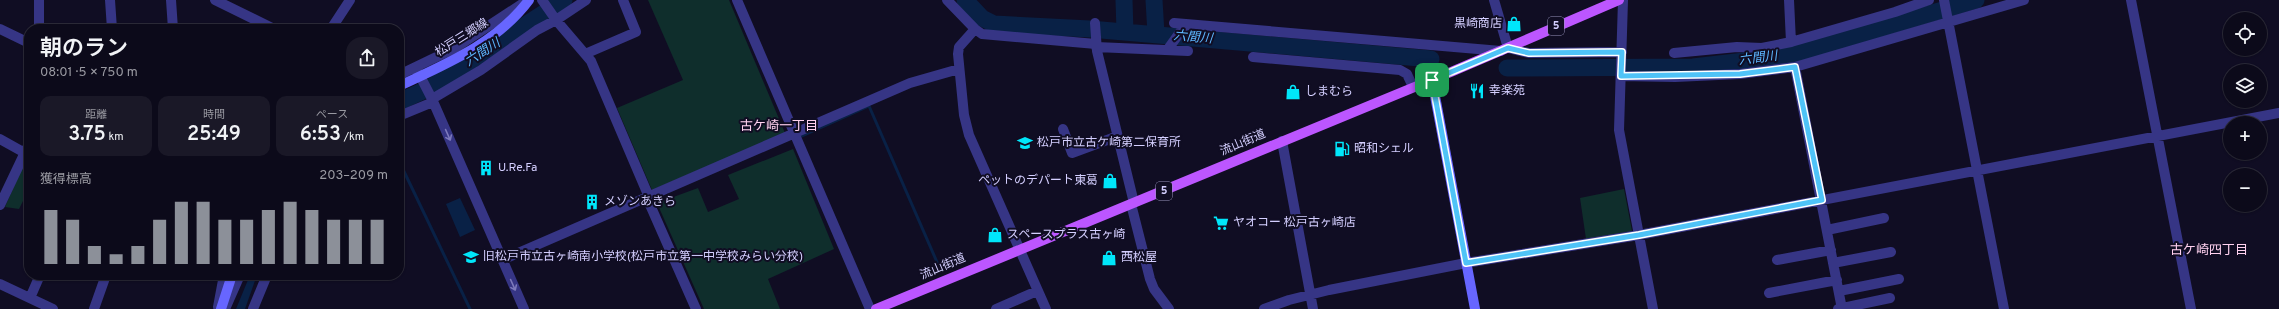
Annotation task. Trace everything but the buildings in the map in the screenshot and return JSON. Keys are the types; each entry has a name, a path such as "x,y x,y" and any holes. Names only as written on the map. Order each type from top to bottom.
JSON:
{"main road":[{"name":"流山街道","path":"876,309 1432,80 1619,0"}],"street":[{"path":"39,0 39,24"},
{"path":"110,0 112,24"},
{"path":"171,0 173,24"},
{"path":"215,0 264,24"},
{"path":"334,24 350,0"},
{"path":"542,0 554,18 591,61 696,309"},
{"path":"404,114 433,100 481,70 554,18 586,0"},
{"path":"585,54 636,32 622,0"},
{"path":"737,0 796,133 870,309"},
{"path":"947,0 975,29 982,34 1096,45 1188,51"},
{"path":"1494,0 1505,49"},
{"path":"1623,0 1619,130 1652,309"},
{"path":"1789,0 1791,42"},
{"path":"1674,53 1737,48 1762,48 1791,42 1895,12 1929,0"},
{"path":"1944,0 2004,309"},
{"path":"1621,76 1740,74 1795,67 2024,0"},
{"path":"2131,0 2191,309"},
{"path":"404,73 455,48 524,1"},
{"name":"松戸三郷線","path":"404,84 460,57 481,44 518,14 524,1"},
{"path":"1096,23 1096,45 1150,279 1154,288 1169,309"},
{"path":"1174,23 1505,49 1529,53 1622,52"},
{"path":"1168,49 1186,24"},
{"path":"0,29 24,41"},
{"path":"975,29 959,47 959,69 964,115 969,135 1046,309"},
{"path":"1253,57 1400,70 1407,74 1413,87"},
{"path":"1795,67 1834,263 1841,309 1890,298"},
{"path":"416,68 433,100 524,309"},
{"path":"502,260 910,83 959,69"},
{"path":"1432,80 1475,309"},
{"path":"1264,309 1310,295 1466,263 1639,235 2279,113"},
{"path":"1063,129 1072,153 1118,136"},
{"path":"0,139 24,151"},
{"path":"1282,141 1313,309"},
{"path":"0,205 24,159"},
{"path":"1827,230 1884,218"},
{"path":"1777,260 1831,250"},
{"path":"1834,263 1891,252"},
{"path":"1839,292 1900,279"},
{"path":"30,298 38,280"},
{"path":"94,309 104,280"},
{"path":"218,309 223,280"},
{"path":"221,309 230,280"},
{"path":"225,309 238,280"},
{"path":"253,309 265,280"},
{"path":"1768,293 1837,280"},
{"path":"0,284 53,309"},
{"path":"996,309 1037,291"}],"green space":[{"path":"648,0 729,0 785,133 652,190 617,108 683,80"},
{"path":"793,149 834,249 768,279 780,309 704,309 657,203 698,188 708,212 739,199 728,175"},
{"path":"23,165 24,199 19,209 5,207"},
{"path":"1624,189 1632,231 1586,239 1580,198"}],"water":[{"path":"435,79 439,86 404,104 404,95"},
{"path":"460,198 475,230 460,237 446,204"},
{"path":"248,280 255,280 245,309 236,309"}],"waterway":[{"name":"六間川","path":"404,100 429,88 564,0"},
{"name":"六間川","path":"965,0 982,18 994,24 1090,29 1431,59"},
{"path":"1124,0 1125,32"},
{"path":"1154,0 1156,34"},
{"name":"六間川","path":"1507,68 1693,67 1788,56 1976,0"},
{"path":"802,136 869,106 940,269"},
{"path":"404,171 470,309"}],"place":[{"name":"黒崎商店","path":"1514,24"},
{"name":"幸楽苑","path":"1477,91"},
{"name":"しまむら","path":"1293,92"},
{"name":"松戸市立古ケ崎第二保育所","path":"1025,143"},
{"name":"昭和シェル","path":"1342,149"},
{"name":"U.Re.Fa","path":"486,168"},
{"name":"ペットのデパート東葛","path":"1110,181"},
{"name":"メゾンあきら","path":"592,202"},
{"name":"ヤオコー 松戸古ヶ崎店","path":"1221,223"},
{"name":"スペースプラス古ヶ崎","path":"995,235"},
{"name":"旧松戸市立古ヶ崎南小学校(松戸市立第一中学校みらい分校)","path":"471,257"},
{"name":"西松屋","path":"1109,258"}],"district":[{"name":"古ケ崎一丁目","path":"779,127"},
{"name":"古ケ崎四丁目","path":"2209,251"}],"route":[{"path":"1508,48 1523,50 1529,53 1622,52 1621,76 1675,77 1740,74 1766,72 1795,67 1822,200 1639,235 1466,263 1443,147 1432,80 1508,48"}]}
